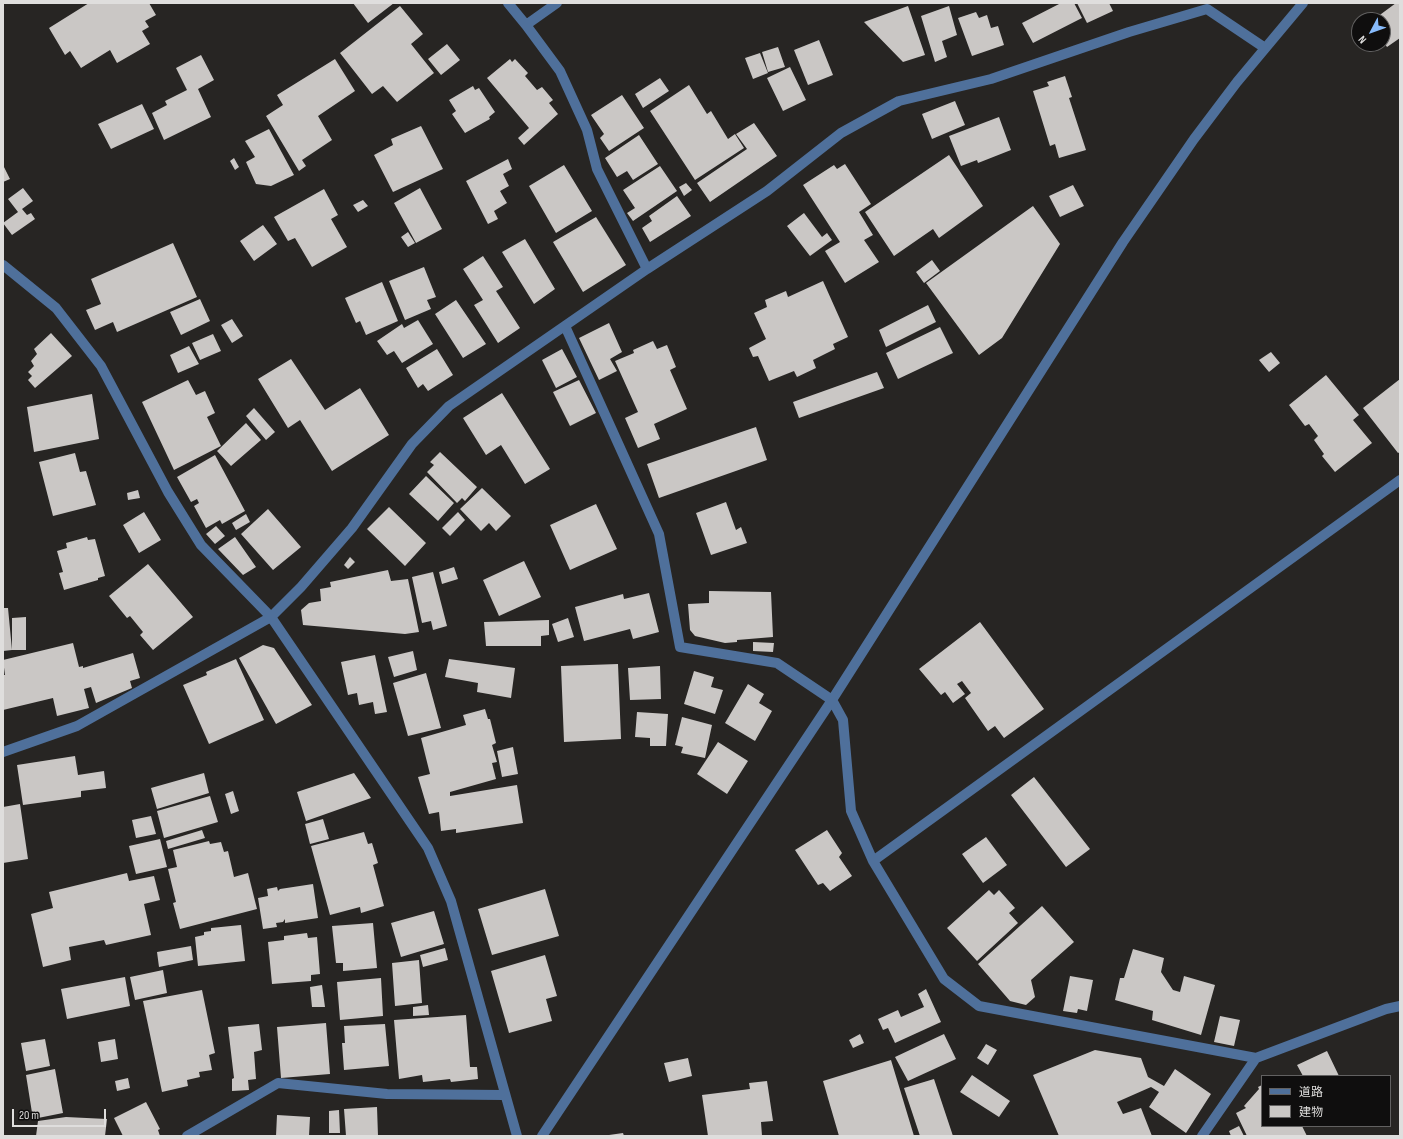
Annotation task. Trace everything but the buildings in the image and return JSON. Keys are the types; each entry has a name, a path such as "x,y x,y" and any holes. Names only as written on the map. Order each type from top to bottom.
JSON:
{"street":[{"path":"508,3 560,72 587,130 597,169 647,269"},
{"path":"526,25 557,3"},
{"path":"542,1136 832,700 1123,242 1199,132 1237,82 1303,3"},
{"path":"3,752 77,726 271,617 301,587 352,528 412,444 448,406 647,269 767,190 841,134 899,101 991,79 1129,32 1207,9 1265,48"},
{"path":"3,265 56,308 101,366 168,492 201,545 271,617 428,848 451,901 516,1136"},
{"path":"565,326 659,534 680,647 777,664 832,700 843,720 851,811 873,861 944,979 979,1006 1256,1058 1386,1009 1400,1006"},
{"path":"873,861 1400,480"},
{"path":"1202,1136 1256,1058"},
{"path":"187,1136 278,1083 387,1094 504,1095"}]}
